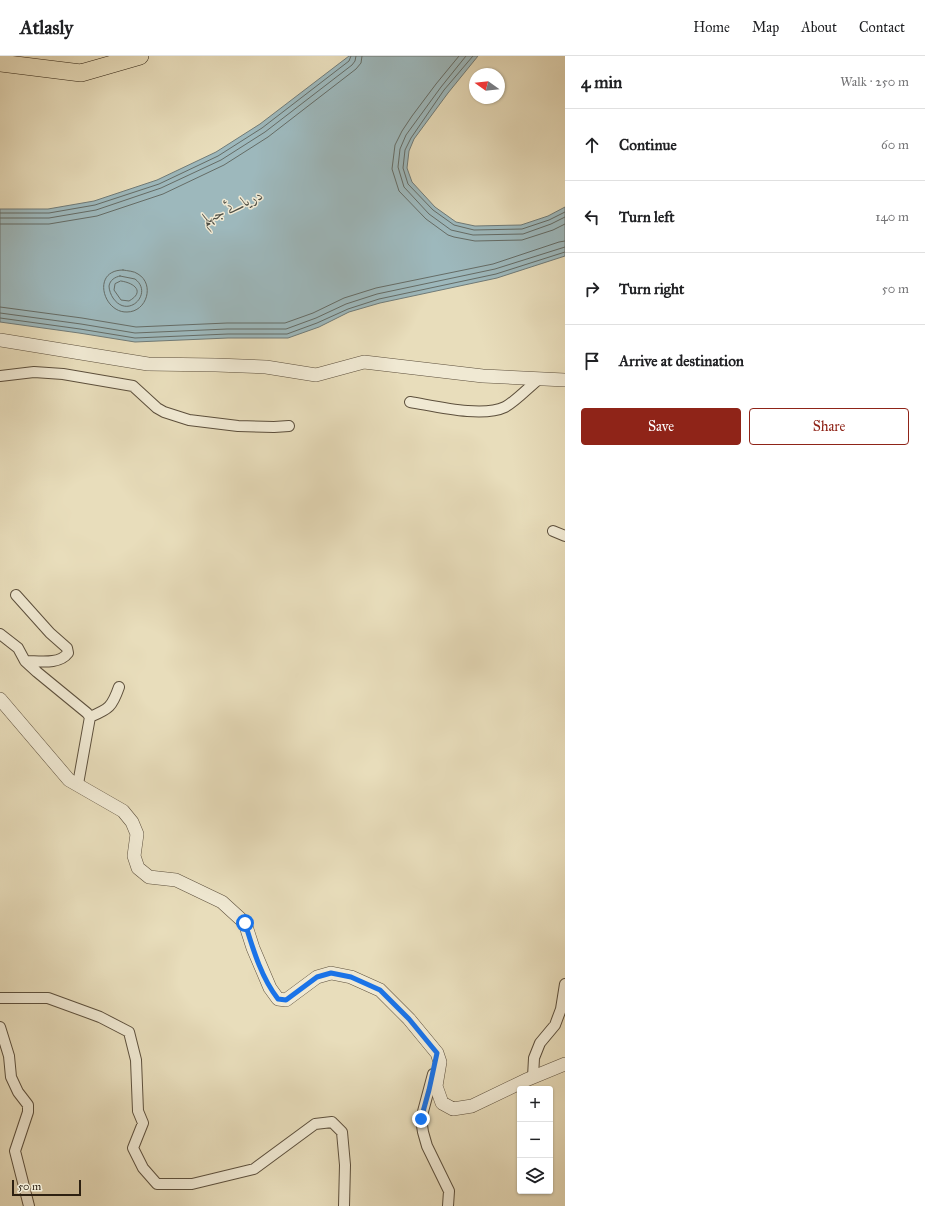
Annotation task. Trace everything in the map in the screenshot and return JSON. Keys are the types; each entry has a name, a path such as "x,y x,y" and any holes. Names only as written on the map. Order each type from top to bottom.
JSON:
{"highway":[{"path":"0,64 81,73 140,56"}],"street":[{"path":"0,340 148,364 266,367 316,375 364,362 483,376 565,380"},
{"path":"0,376 34,372 64,374 133,386 157,408 164,412 189,420 238,426 289,426"},
{"path":"410,402 460,410 491,411 506,406 539,378"},
{"path":"552,531 565,536"},
{"path":"16,595 50,633 68,648 68,653 64,658 57,660 25,661"},
{"path":"0,634 18,648 25,661 90,717"},
{"path":"90,717 103,712 113,703 119,687"},
{"path":"0,699 69,780 123,811 132,822 137,834 134,856 138,868 149,877 176,880 222,902 245,923 264,975 270,988 278,999 286,1000 317,977 331,973 351,977 380,990 409,1019 437,1053 440,1062 436,1086 442,1103 453,1109 472,1106 533,1077 565,1064"},
{"path":"78,784 90,717"},
{"path":"533,1077 534,1058 540,1043 556,1025 561,1009 565,984"},
{"path":"0,998 48,998 100,1017 129,1032 136,1060 138,1111 143,1123 132,1148 143,1168 158,1184 192,1184 254,1169 316,1124 332,1122 342,1132 345,1166 344,1206"},
{"path":"0,1028 9,1056 11,1077 18,1092 28,1105 28,1112 16,1151 29,1206"},
{"path":"437,1053 421,1119 427,1146 449,1191 448,1206"}],"water":[{"name":"دریائے جہلم","path":"349,56 478,56 414,139 409,151 407,168 412,182 435,207 456,222 475,226 521,225 548,216 565,207 565,256 497,278 380,303 349,312 319,327 288,338 228,338 135,342 0,322 0,209 48,209 94,201 157,180 216,152 260,124"}],"route":[{"path":"245,923 253,948 270,988 278,999 286,1000 317,977 331,973 351,977 380,990 409,1019 437,1053 421,1119"}]}
